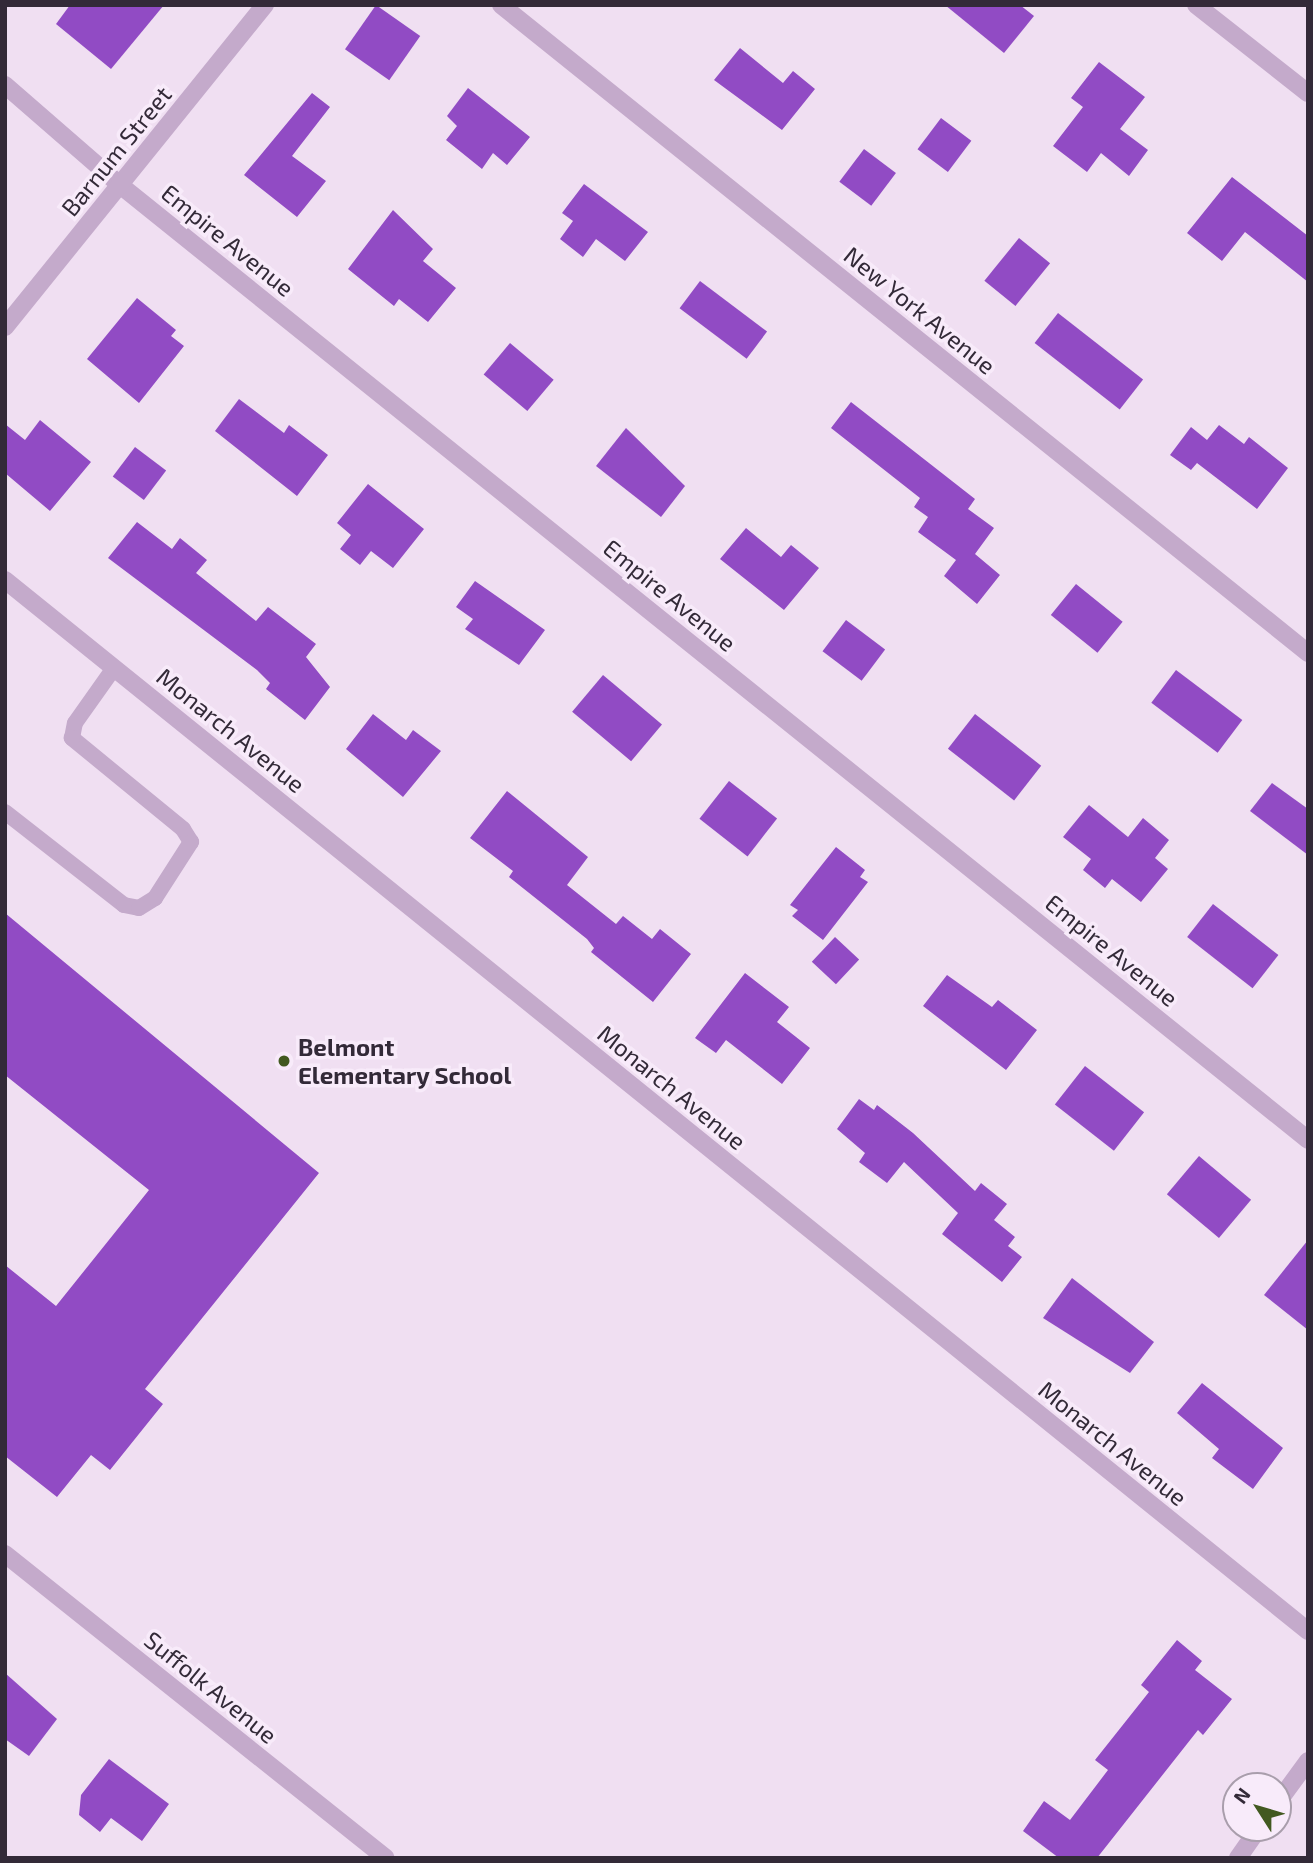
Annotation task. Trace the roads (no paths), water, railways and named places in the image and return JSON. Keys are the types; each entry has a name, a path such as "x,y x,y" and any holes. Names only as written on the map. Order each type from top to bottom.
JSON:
{"street":[{"name":"Barnum Street","path":"5,327 265,5"},
{"name":"New York Avenue","path":"501,5 1308,653"},
{"path":"1196,5 1305,85"},
{"name":"Empire Avenue","path":"5,85 120,185 1308,1140"},
{"name":"Monarch Avenue","path":"5,580 1308,1631"},
{"name":"Suffolk Avenue","path":"5,1554 386,1858"},
{"path":"1292,1783 1308,1761"},
{"path":"1238,1858 1249,1842"}],"lane":[{"path":"5,812 124,905 139,908 155,898 191,842 183,829 81,750 72,738 75,723 114,668"}],"place":[{"name":"Belmont Elementary School","path":"284,1061"}]}
